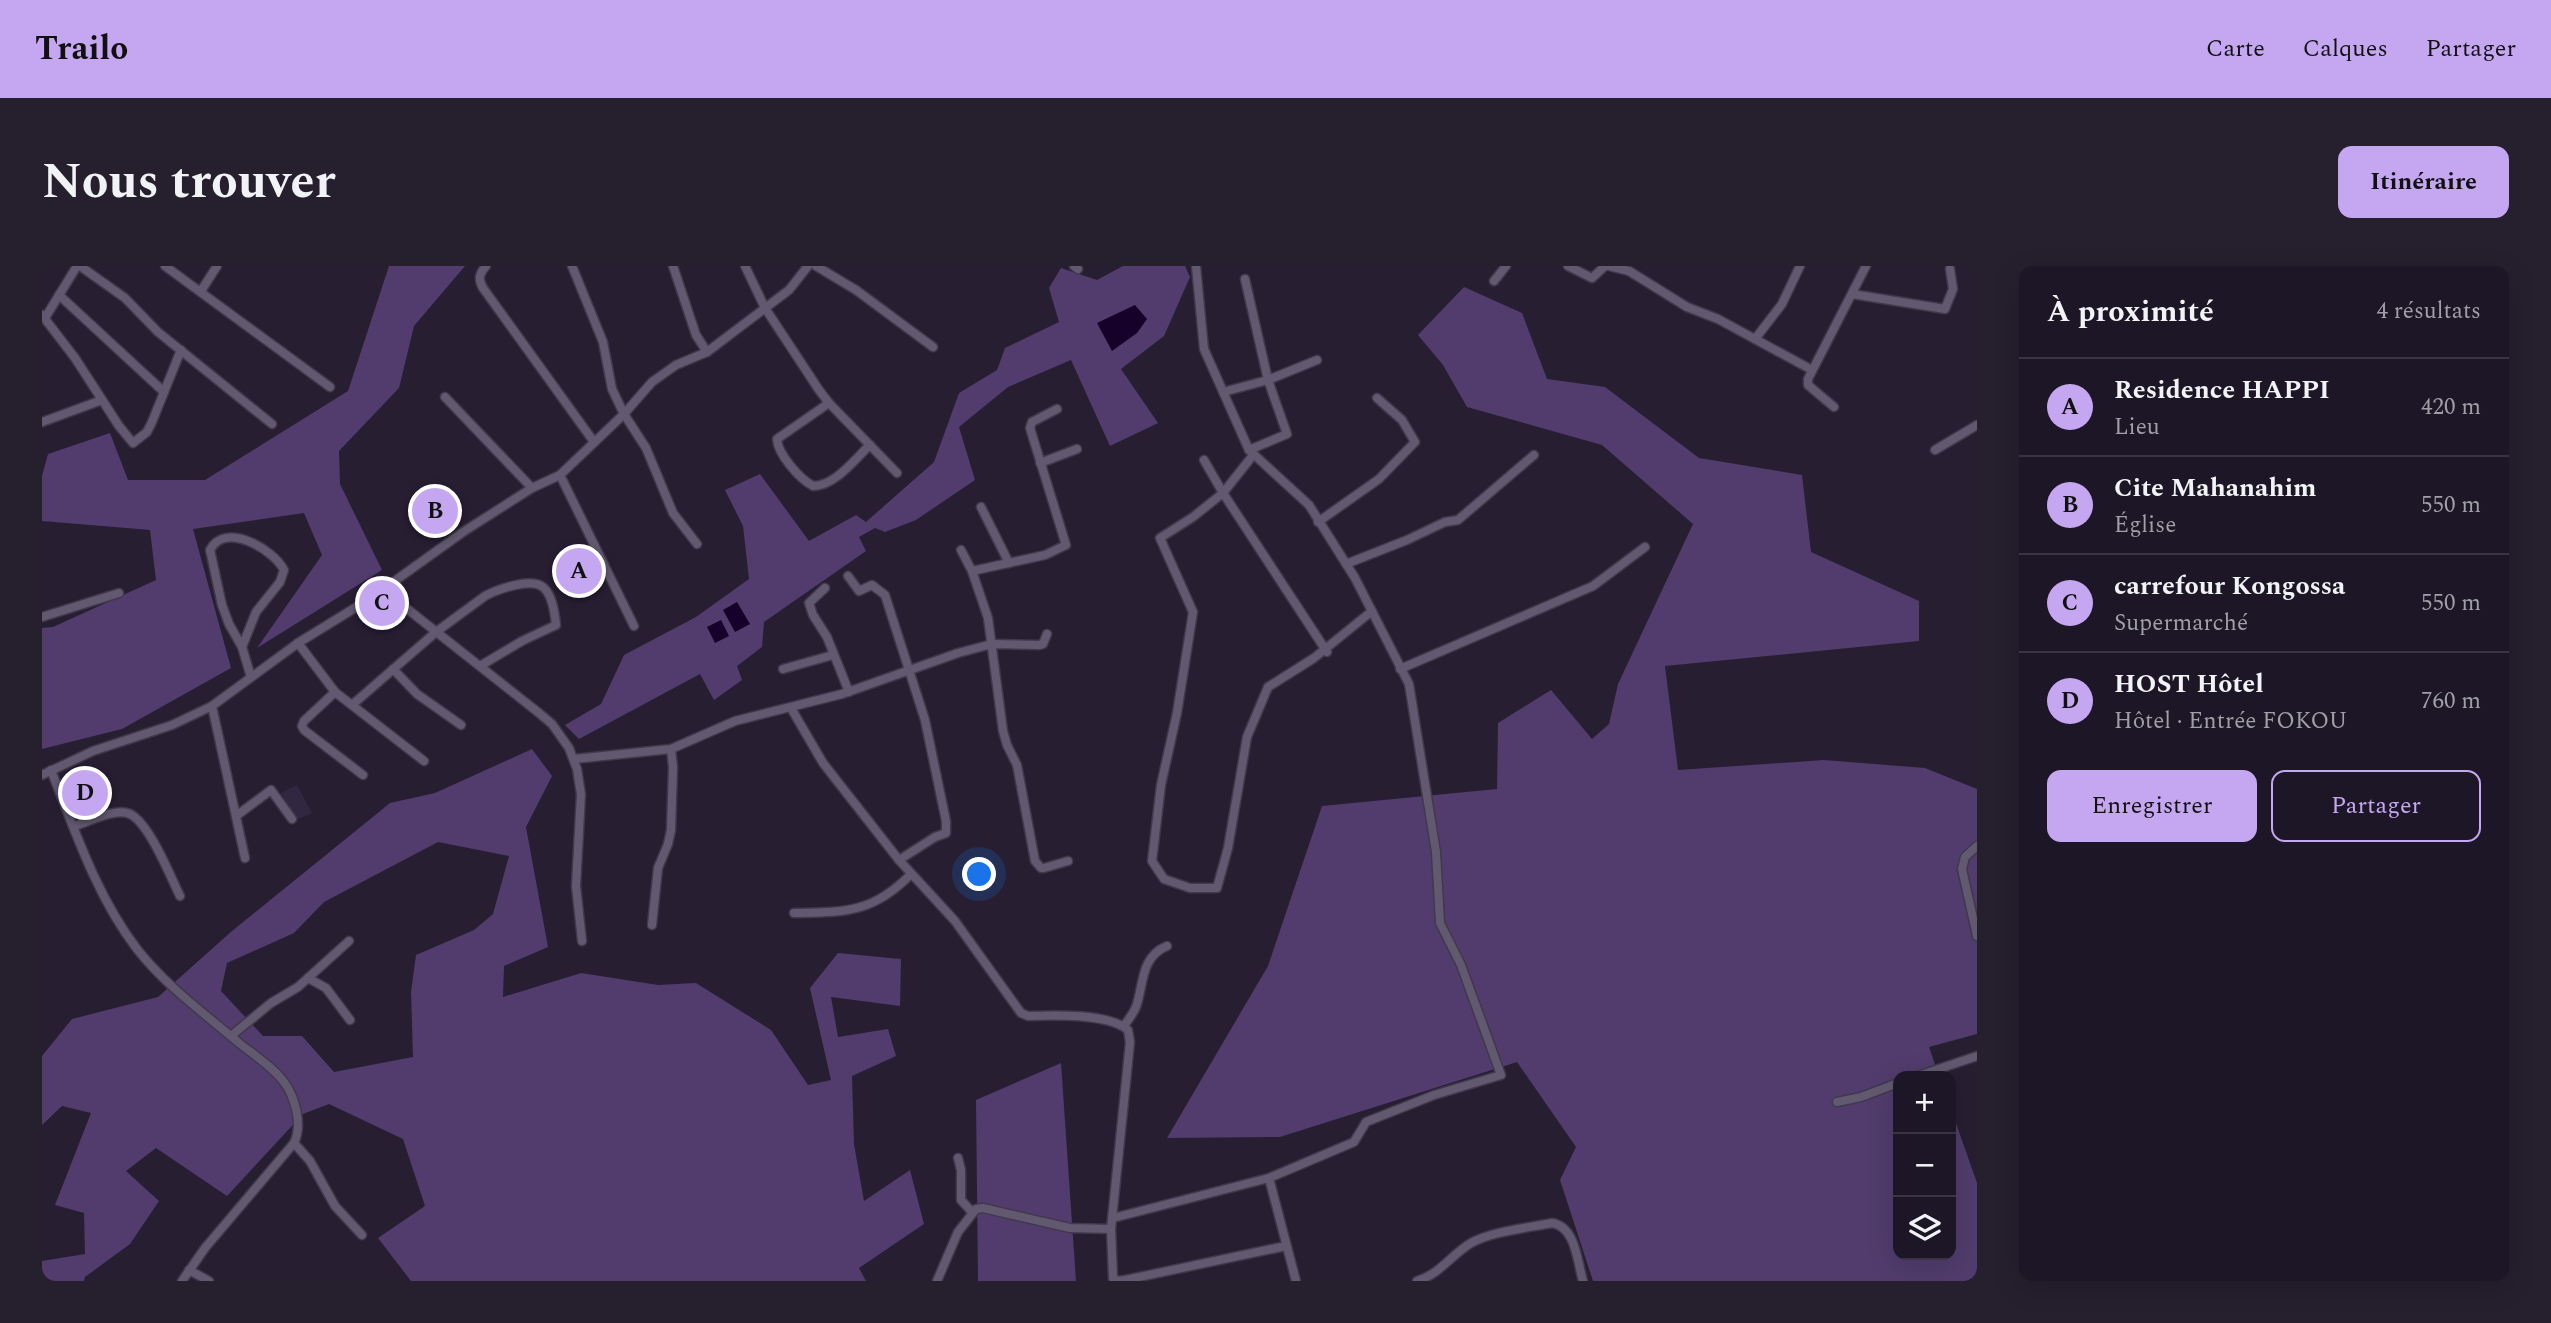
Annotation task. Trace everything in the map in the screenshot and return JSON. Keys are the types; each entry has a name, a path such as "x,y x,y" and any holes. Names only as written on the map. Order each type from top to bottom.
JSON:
{"street":[{"path":"181,350 146,432 133,443 43,316 79,266 125,298 155,328 272,424"},
{"path":"165,266 330,387"},
{"path":"201,290 217,266"},
{"path":"486,266 480,272 479,278 483,288 594,442"},
{"path":"572,266 603,342 612,389 646,448 673,513 696,544"},
{"path":"673,266 695,335 707,352"},
{"path":"745,266 765,308 829,403 897,472"},
{"path":"42,775 93,751 179,722 212,706 298,643 371,598 463,532 532,488 561,475 666,370 707,352 795,284 808,266"},
{"path":"816,266 856,290 933,346"},
{"path":"1113,1218 1269,1178 1354,1142 1366,1122 1434,1095 1501,1075 1461,965 1440,923 1436,852 1409,684 1346,564 1309,505 1249,455 1204,349 1196,266"},
{"path":"1494,281 1506,266"},
{"path":"1568,266 1592,278 1607,266 1629,271 1687,307 1718,319 1812,370"},
{"path":"1755,340 1782,304 1800,266"},
{"path":"1834,407 1808,385 1812,370 1866,266"},
{"path":"1852,294 1945,309 1953,289 1950,269"},
{"path":"1245,279 1268,380 1287,434 1249,455 1223,493 1160,538 1193,612 1177,713 1161,785 1152,861 1164,880 1190,888 1217,888 1228,848 1247,737 1268,687 1326,651 1372,611"},
{"path":"59,295 164,392"},
{"path":"1223,392 1268,380 1317,360"},
{"path":"445,397 532,488"},
{"path":"1318,522 1379,479 1415,442 1402,420 1377,398"},
{"path":"42,422 102,400"},
{"path":"829,403 777,439 779,448 803,479 813,486 825,484 870,445"},
{"path":"972,570 1045,555 1066,545 1030,425 1057,409"},
{"path":"1935,450 1977,425"},
{"path":"1040,463 1077,449"},
{"path":"1346,564 1446,522 1458,520 1534,455"},
{"path":"1204,460 1326,651"},
{"path":"561,475 634,626"},
{"path":"981,507 1009,564"},
{"path":"242,647 256,612 280,582 284,570 275,556 263,547 242,538 224,538 212,545 210,550 222,605 242,647 251,677"},
{"path":"1401,669 1593,586 1645,547"},
{"path":"961,550 972,570 988,618 1003,731 1017,765 1035,861 1044,868 1068,862"},
{"path":"848,576 859,591 872,585 885,596 925,720 947,831 899,860"},
{"path":"352,705 436,632 493,592 531,583 544,587 556,625 480,666"},
{"path":"825,588 809,603 813,615 825,631 849,692"},
{"path":"42,617 119,593"},
{"path":"371,598 392,600 401,604 552,724 563,737 574,759 581,794 576,886 582,941"},
{"path":"574,759 671,748 735,721 849,692 910,669 992,644 1039,645 1043,643 1046,634"},
{"path":"298,643 335,692 424,761"},
{"path":"783,669 833,654"},
{"path":"393,669 418,694 461,725"},
{"path":"335,692 302,726 363,775"},
{"path":"212,706 245,858"},
{"path":"791,708 822,763 899,860 955,920 1024,1015 1079,1017 1124,1026 1128,1030 1130,1042 1111,1229 1113,1278 1117,1281 1286,1246"},
{"path":"652,925 658,868 671,830 671,748"},
{"path":"51,770 95,878 120,925 136,948 171,986 276,1073 290,1093 298,1122 294,1143 214,1237 182,1281"},
{"path":"236,816 271,790 292,820"},
{"path":"74,826 115,813 134,815 149,834 180,896"},
{"path":"1977,846 1965,857 1962,869 1977,936"},
{"path":"794,913 838,911 874,904 911,874"},
{"path":"232,1036 271,1003 299,987 349,941"},
{"path":"1124,1026 1136,1007 1139,986 1153,956 1167,946"},
{"path":"308,978 326,988 350,1020"},
{"path":"1933,1071 1977,1056"},
{"path":"1837,1102 1861,1097 1893,1085"},
{"path":"294,1143 310,1161 335,1206 362,1235"},
{"path":"958,1158 961,1170 961,1200 972,1212"},
{"path":"1269,1178 1296,1281"},
{"path":"937,1281 958,1233 972,1212 983,1208 1070,1228 1111,1229"},
{"path":"1417,1281 1440,1270 1471,1243 1552,1223 1562,1225 1570,1232 1583,1281"},
{"path":"189,1270 209,1281"}],"shaded area":[{"path":"389,266 465,266 414,326 399,388 339,451 340,484 382,570 257,648 322,555 304,513 193,529 231,668 122,729 42,749 42,628 53,627 156,580 150,530 42,521 42,476 48,454 110,433 128,480 205,480 348,391"},
{"path":"1123,266 1185,266 1190,277 1164,336 1121,369 1158,423 1110,446 1071,360 1008,387 959,427 975,480 916,520 885,532 875,528 859,537 866,551 764,622 762,647 737,666 742,680 714,700 700,674 579,739 565,725 601,704 624,655 696,617 749,579 743,526 725,490 760,474 809,541 856,515 866,522 934,462 959,393 997,370 1005,348 1059,322 1049,288 1061,268 1097,280"},
{"path":"1464,287 1522,313 1547,379 1605,387 1699,458 1802,475 1811,552 1919,601 1919,641 1665,666 1678,770 1824,760 1925,768 1977,789 1977,1034 1929,1047 1937,1071 1893,1071 1893,1260 1956,1260 1956,1123 1977,1183 1977,1281 1593,1281 1560,1180 1576,1147 1517,1062 1280,1137 1167,1138 1268,966 1322,806 1497,789 1498,723 1551,690 1592,739 1609,724 1618,684 1693,524 1602,445 1467,407 1443,365 1418,335"},
{"path":"1135,305 1147,319 1137,333 1112,351 1097,323"},
{"path":"737,602 750,624 735,632 723,610"},
{"path":"721,620 729,636 715,643 707,627"},
{"path":"532,749 552,776 526,827 548,947 504,966 503,997 581,973 658,985 696,983 771,1030 808,1085 831,1080 810,988 838,953 901,959 900,1006 831,997 838,1037 888,1029 896,1056 852,1076 854,1144 864,1201 910,1170 924,1224 859,1268 866,1281 411,1281 378,1238 425,1206 403,1139 329,1104 303,1114 227,1196 156,1148 126,1171 159,1201 130,1244 85,1277 84,1281 42,1281 42,1261 85,1254 84,1213 55,1205 91,1113 62,1106 42,1125 42,1056 72,1019 158,997 232,931 390,803 435,793","holes":["438,842 509,856 493,914 474,930 416,955 411,992 413,1057 334,1072 302,1036 263,1036 221,991 227,963 294,933 324,902"]},
{"path":"297,785 312,813 296,820 281,793"},
{"path":"1061,1063 1076,1281 978,1281 976,1100"}],"place":[{"name":"Cite Mahanahim","path":"435,511"},
{"name":"Residence HAPPI","path":"579,571"},
{"name":"carrefour Kongossa","path":"382,603"},
{"name":"HOST Hôtel","path":"85,793"}]}
